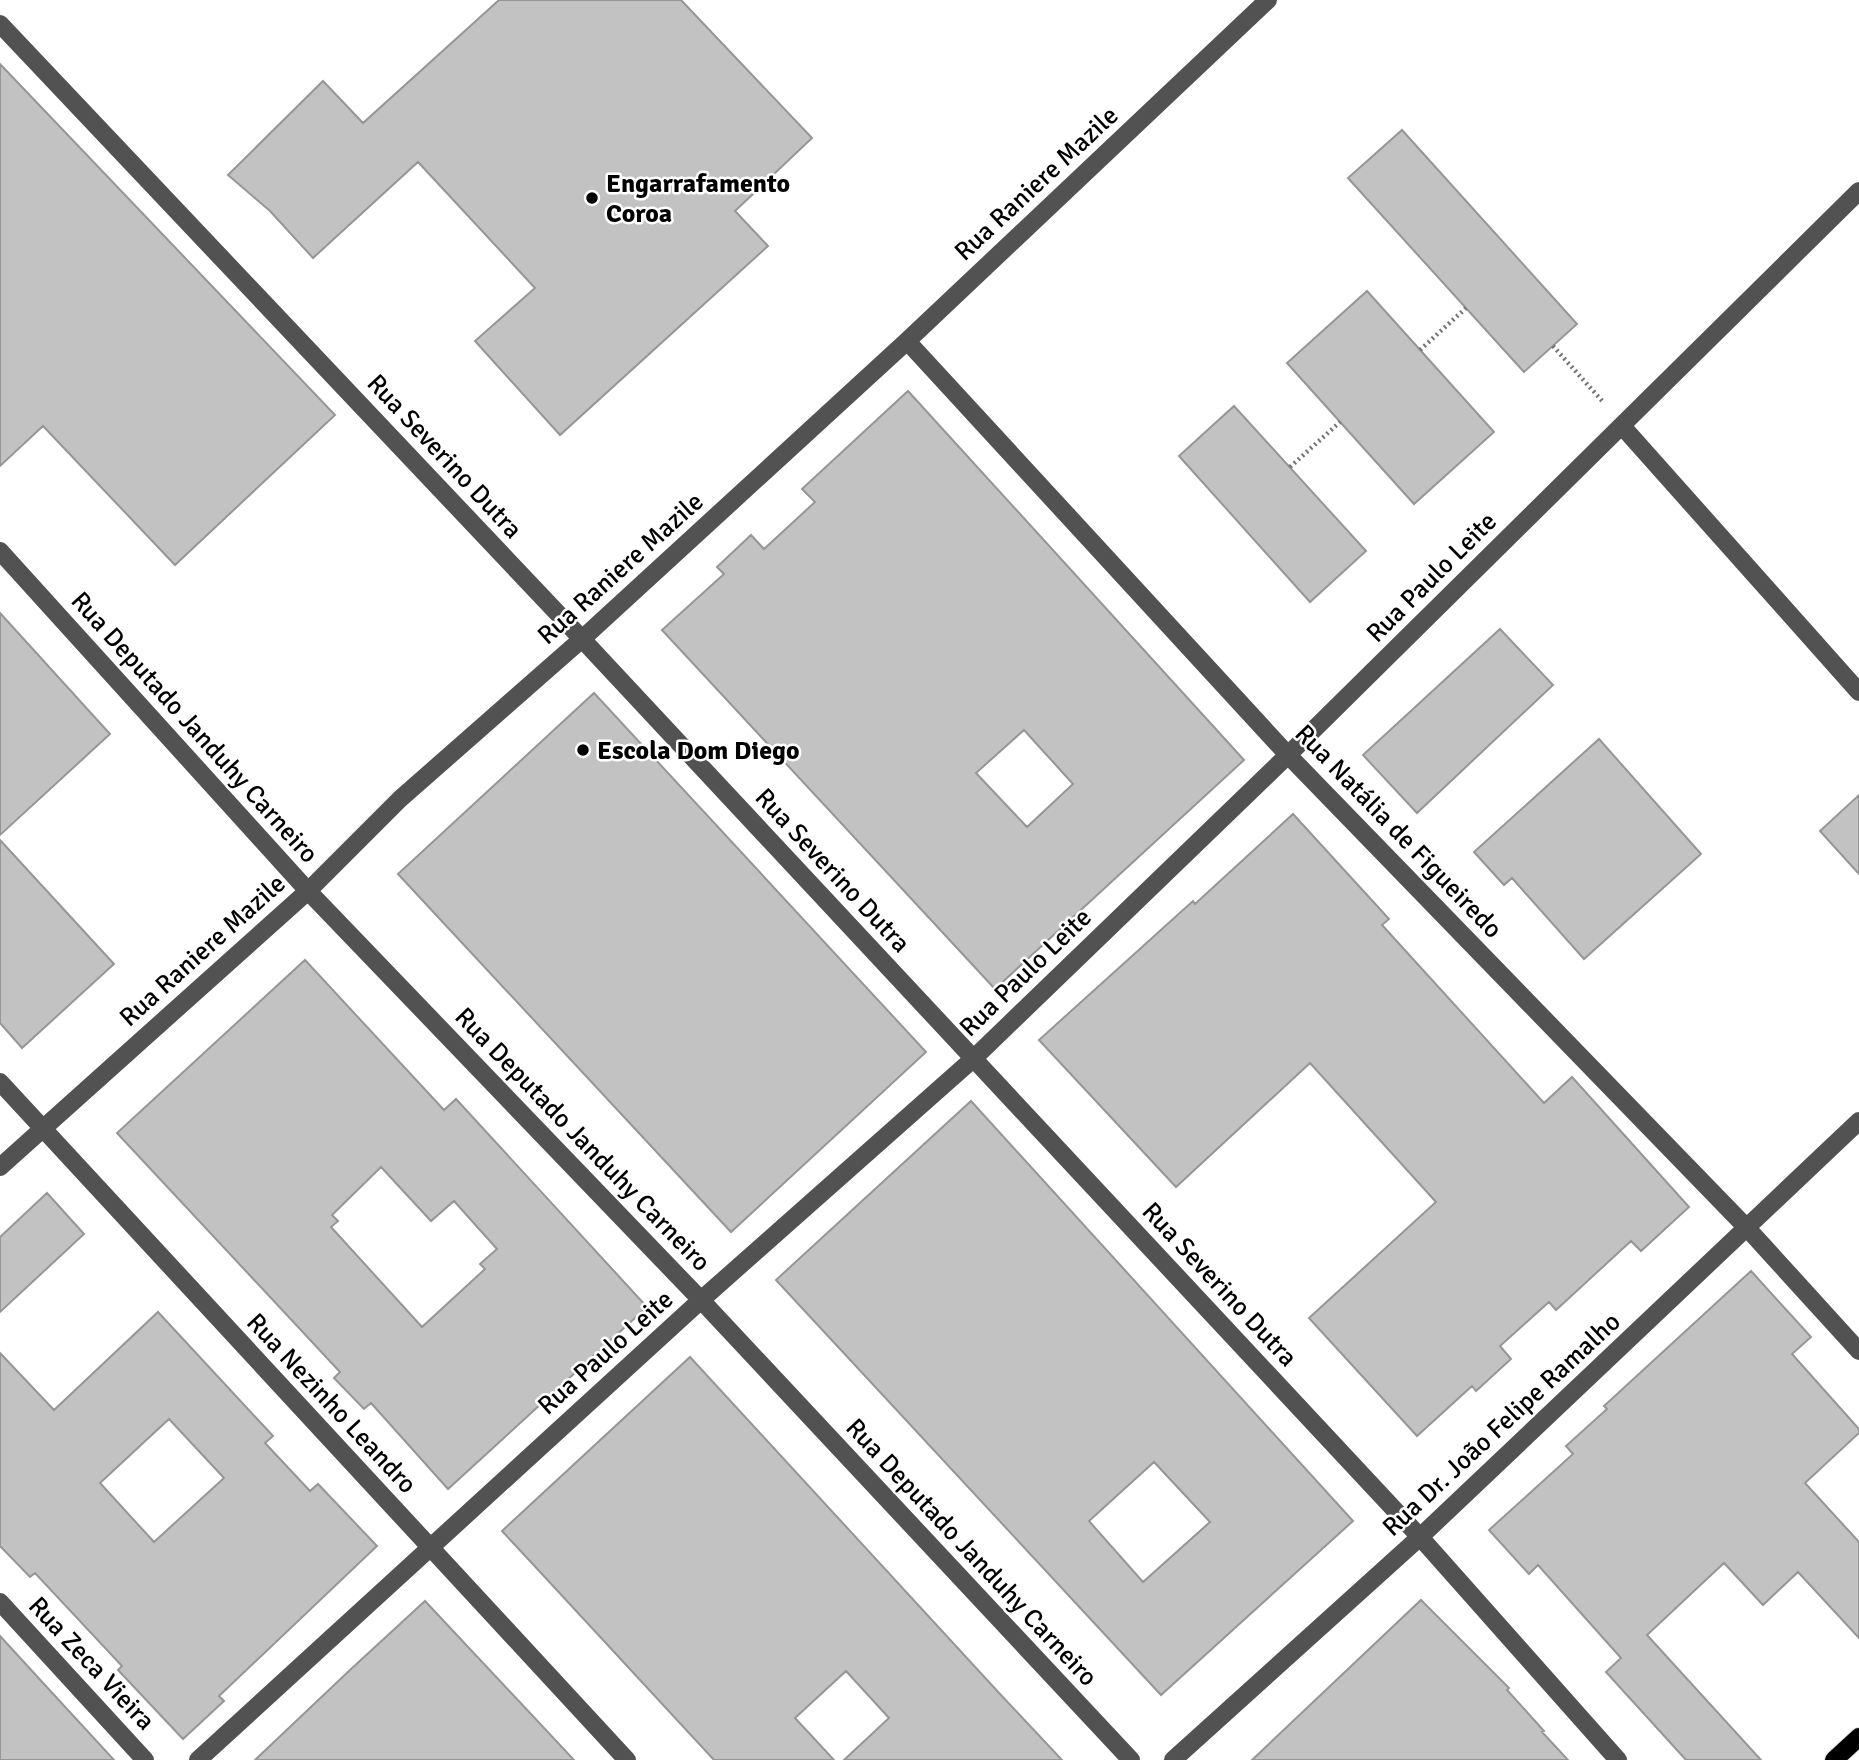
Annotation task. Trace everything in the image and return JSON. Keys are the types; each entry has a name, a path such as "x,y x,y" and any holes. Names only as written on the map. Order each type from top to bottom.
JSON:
{"main road":[{"path":"1834,1760 1859,1737"}],"street":[{"name":"Rua Raniere Mazile","path":"0,1167 308,891 400,799 582,639 907,341 1268,0"},
{"name":"Rua Severino Dutra","path":"0,24 582,639 1420,1536 1618,1760"},
{"name":"Rua Paulo Leite","path":"198,1760 701,1300 973,1059 1288,755 1859,191"},
{"name":"Rua Natália de Figueiredo","path":"907,341 1288,755 1747,1228 1859,1351"},
{"path":"1622,426 1859,692"},
{"name":"Rua Deputado Janduhy Carneiro","path":"0,551 308,891 701,1300 1131,1760"},
{"name":"Rua Nezinho Leandro","path":"0,1082 627,1760"},
{"name":"Rua Dr. João Felipe Ramalho","path":"1173,1760 1420,1536 1859,1121"},
{"name":"Rua Zeca Vieira","path":"0,1602 145,1760"}],"path":[{"path":"1420,350 1466,308"},
{"path":"1553,346 1622,426"},
{"path":"1290,467 1340,422"}],"building":[{"path":"499,0 681,0 812,138 735,211 768,246 560,435 475,341 535,288 418,162 313,258 270,211 228,175 323,81 363,123"},
{"path":"0,64 335,415 175,565 43,426 0,466"},
{"path":"1402,130 1577,324 1524,372 1348,178"},
{"path":"1367,291 1494,432 1414,504 1287,363"},
{"path":"908,391 1244,760 995,989 662,630 724,574 717,567 751,535 764,549 815,502 802,489","holes":["1024,730 1073,784 1027,827 976,773"]},
{"path":"1234,406 1366,551 1310,602 1179,456"},
{"path":"0,613 110,734 0,835"},
{"path":"1500,629 1553,685 1417,813 1363,755"},
{"path":"594,693 926,1052 731,1232 398,874"},
{"path":"1599,739 1701,854 1584,959 1512,878 1504,885 1474,852"},
{"path":"1859,795 1859,874 1820,831"},
{"path":"1293,814 1389,919 1382,925 1544,1103 1572,1077 1689,1207 1641,1251 1631,1241 1556,1310 1549,1302 1500,1346 1511,1359 1476,1391 1472,1386 1417,1436 1309,1318 1436,1202 1310,1063 1176,1187 1039,1040"},
{"path":"0,840 114,964 22,1048 0,1023"},
{"path":"305,960 444,1110 456,1099 647,1307 448,1489 371,1403 364,1409 334,1378 340,1372 117,1133","holes":["381,1167 431,1221 454,1201 497,1249 480,1264 485,1269 422,1327 331,1227 338,1221 332,1215"]},
{"path":"971,1101 1353,1521 1161,1695 776,1280","holes":["1154,1462 1210,1522 1143,1582 1089,1521"]},
{"path":"47,1193 84,1234 0,1312 0,1237"},
{"path":"1751,1271 1811,1337 1792,1354 1859,1429 1859,1433 1805,1483 1859,1542 1859,1638 1798,1572 1763,1605 1724,1563 1647,1635 1761,1760 1686,1760 1606,1672 1621,1658 1538,1565 1529,1574 1489,1530 1573,1454 1566,1446 1607,1409 1604,1406"},
{"path":"158,1312 273,1436 265,1443 310,1491 318,1484 377,1546 219,1696 224,1701 183,1739 118,1670 122,1666 35,1573 30,1577 0,1546 0,1353 54,1410","holes":["169,1419 224,1478 154,1542 100,1483"]},
{"path":"690,1357 1062,1760 844,1760 889,1718 846,1671 795,1718 834,1760 714,1760 502,1531"},
{"path":"1421,1600 1509,1688 1507,1690 1568,1760 1252,1760"},
{"path":"425,1601 574,1760 255,1760 350,1670"},
{"path":"0,1636 44,1684 114,1760 0,1760"}],"place":[{"name":"Engarrafamento Coroa","path":"592,198"},
{"name":"Escola Dom Diego","path":"583,750"}]}
